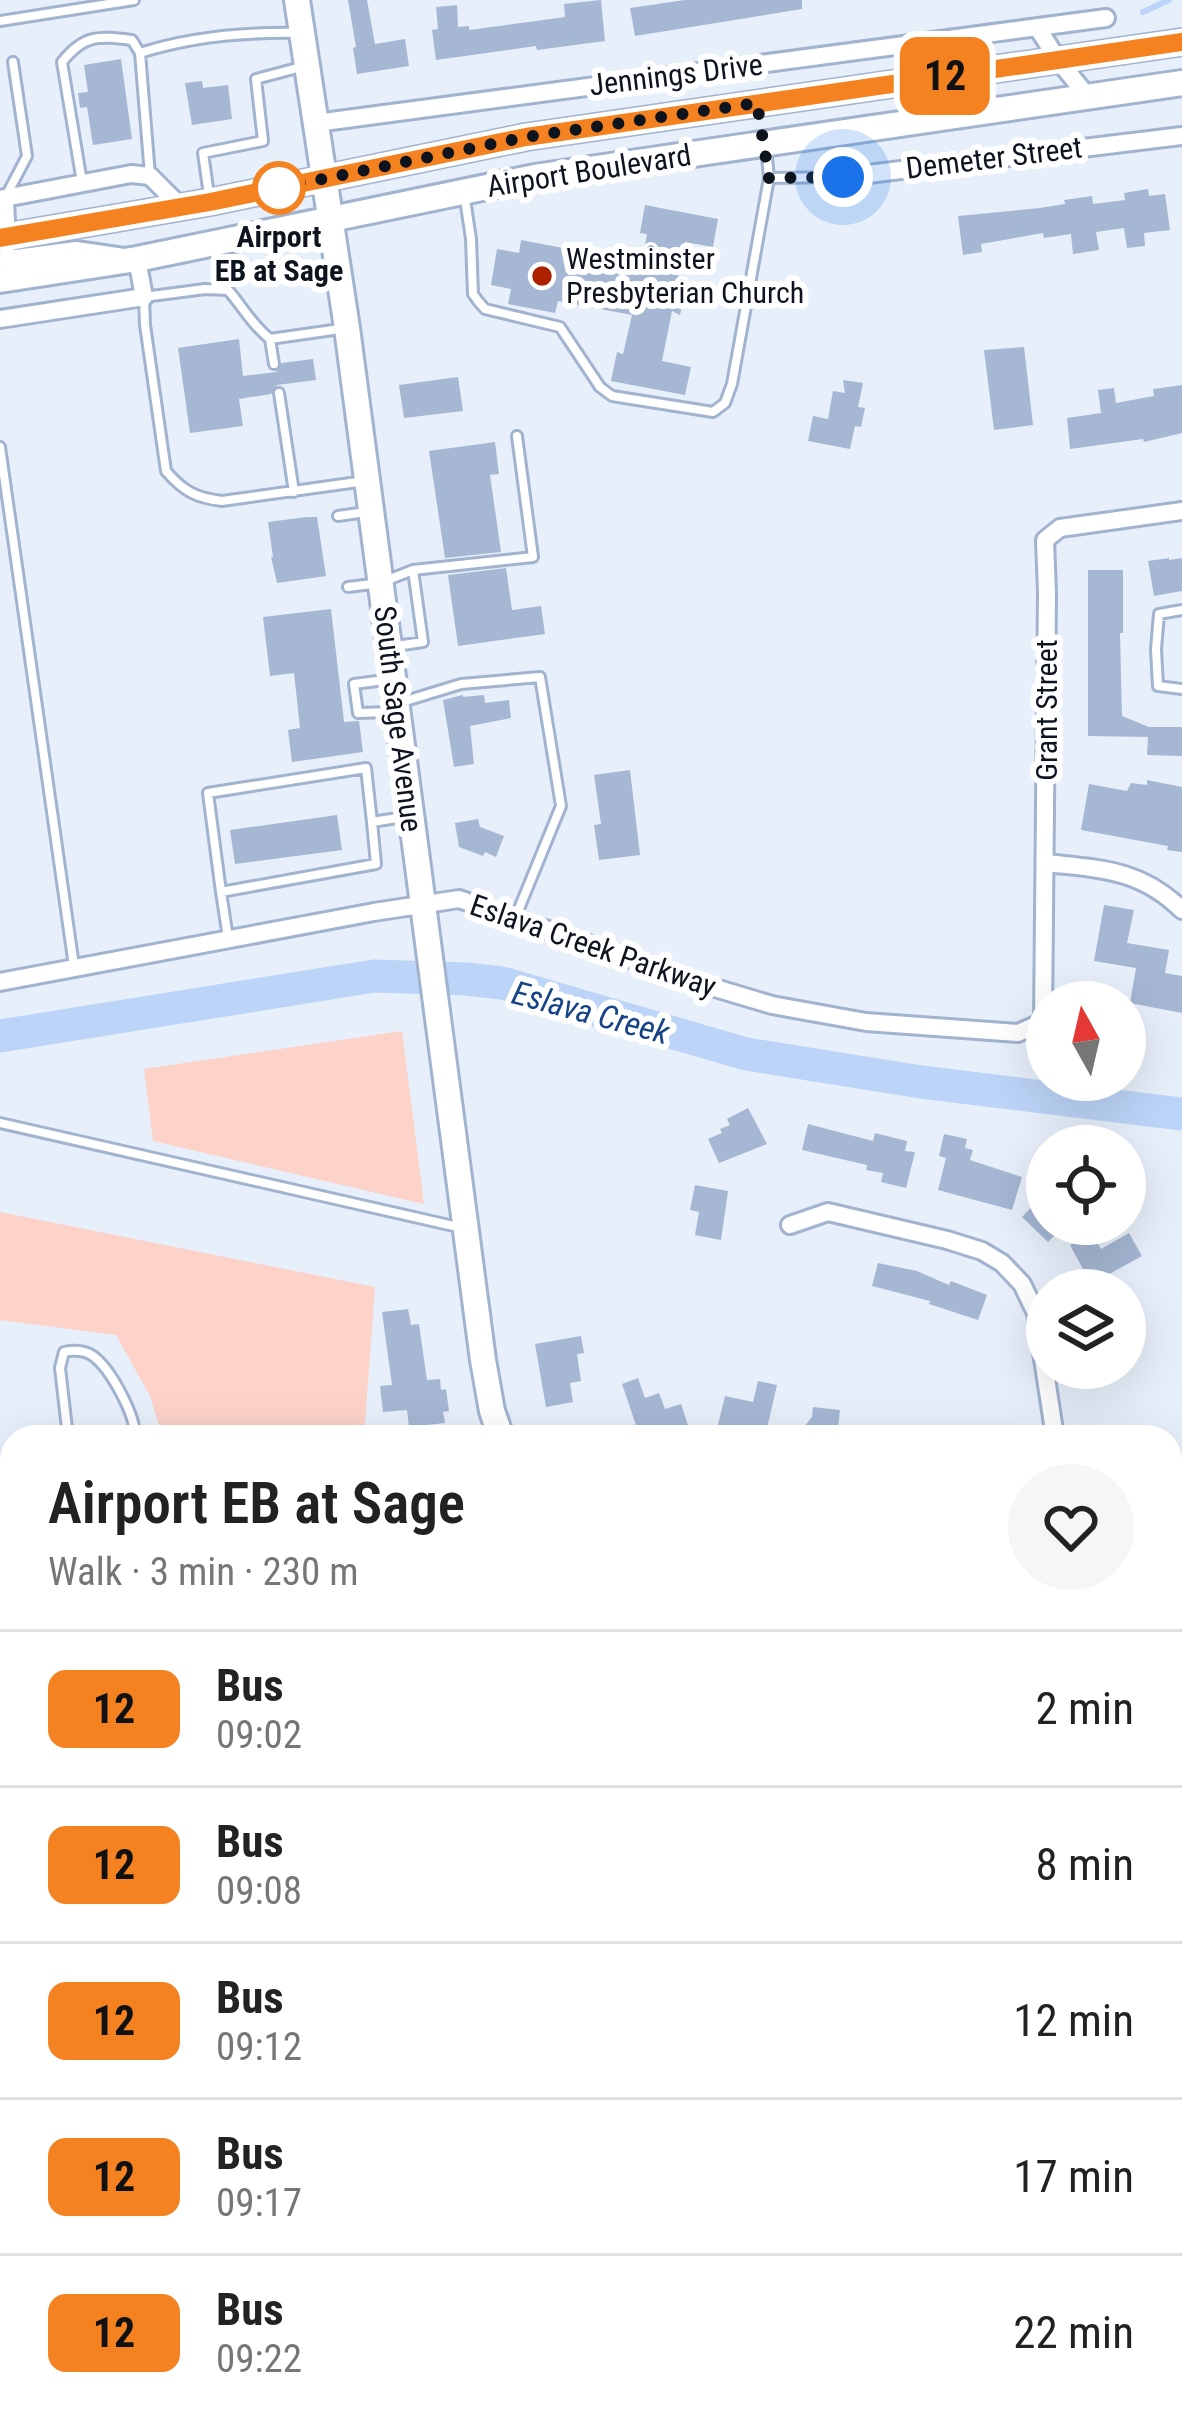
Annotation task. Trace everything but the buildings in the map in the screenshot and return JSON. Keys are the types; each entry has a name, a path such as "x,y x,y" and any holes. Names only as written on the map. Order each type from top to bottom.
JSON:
{"main road":[{"name":"South Sage Avenue","path":"297,0 347,328 482,1360 497,1425"},
{"name":"Airport Boulevard","path":"3,255 181,207 526,137 1182,42"},
{"name":"Airport Boulevard","path":"3,255 137,259 535,177 1182,83"}],"street":[{"name":"Jennings Drive","path":"316,123 1106,18"},
{"path":"1037,27 1089,98"},
{"path":"757,103 766,144"},
{"name":"Demeter Street","path":"843,177 1182,136"},
{"path":"3,255 3,198 131,174 150,176 181,207"},
{"path":"0,319 144,298 137,259"},
{"name":"Grant Street","path":"1044,981 1045,540 1060,528 1182,512"},
{"path":"1046,863 1114,870 1164,892 1182,910"},
{"name":"Eslava Creek Parkway","path":"0,982 459,899 772,1005 866,1022 1018,1033 1026,1029"},
{"path":"790,1225 828,1212 947,1240 1002,1263 1022,1283 1036,1313 1052,1425"}],"lane":[{"path":"0,21 134,0"},
{"path":"140,53 254,32 302,33"},
{"path":"82,183 62,62 75,46 100,36 132,40 140,53 150,176"},
{"path":"3,198 27,156 13,62"},
{"path":"210,202 203,153 263,141 256,79 307,65"},
{"path":"464,192 473,294 485,309 560,328 600,387 612,396 712,412 725,404 732,384 769,178 766,144"},
{"name":"Demeter Street","path":"769,178 843,177"},
{"path":"274,364 270,339 252,325 228,290 144,298 166,471 200,499 222,501 367,480"},
{"path":"270,339 347,328"},
{"path":"279,393 294,492"},
{"path":"348,587 380,583 413,570 533,556 517,436"},
{"path":"0,447 74,968"},
{"path":"338,516 371,512"},
{"path":"389,647 423,643 413,570"},
{"path":"1182,610 1159,614 1156,649 1157,686 1182,689"},
{"path":"396,698 354,684 358,713 396,698 461,684 540,677 561,806 515,917"},
{"path":"221,892 376,864 366,768 208,793 221,892 229,939"},
{"path":"372,822 411,815"},
{"path":"0,1123 465,1228"},
{"path":"67,1425 60,1368 64,1352 71,1349 92,1355 105,1370 136,1425"}],"shaded area":[{"path":"402,1031 424,1204 153,1141 144,1069"},
{"path":"0,1212 375,1287 365,1425 159,1425 150,1396 116,1335 0,1320"}],"waterway":[{"path":"1143,12 1169,0"},
{"name":"Eslava Creek","path":"0,1036 374,976 466,979 502,983 746,1054 921,1082 1182,1114"}],"bus line":[{"name":"12","path":"0,238 210,202 526,137 1182,42"}],"place":[{"name":"Airport EB at Sage","path":"279,188"},
{"name":"Westminster Presbyterian Church","path":"542,276"}],"route":[{"path":"279,188 526,137 757,103 769,178 843,177"}]}
